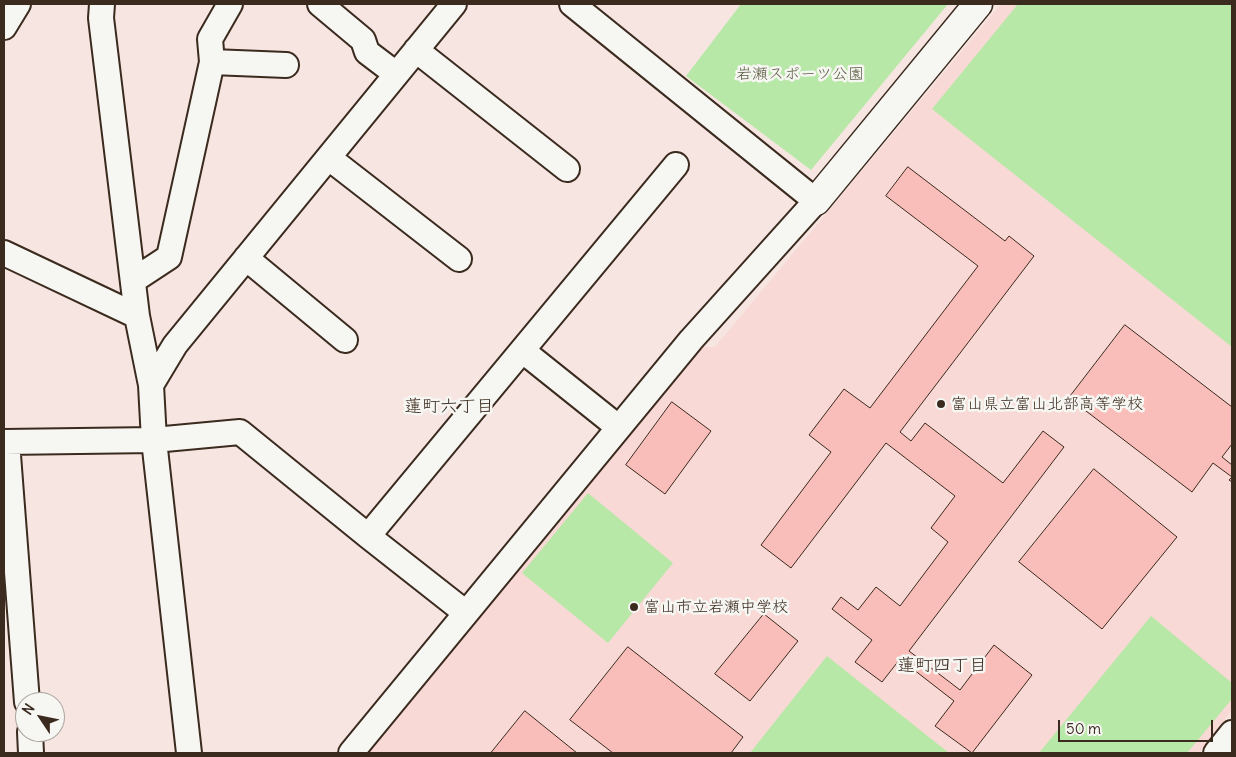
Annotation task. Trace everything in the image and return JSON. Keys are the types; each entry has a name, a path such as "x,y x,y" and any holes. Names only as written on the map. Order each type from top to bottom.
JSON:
{"street":[{"path":"4,27 18,4"},
{"path":"102,4 101,18 137,316 151,384 154,440 190,753"},
{"path":"134,280 169,257 212,62 210,39 230,4"},
{"path":"320,4 362,40 367,52 396,74"},
{"path":"151,384 175,345 454,4"},
{"path":"572,4 816,201"},
{"path":"351,753 618,427 691,340 816,201 978,4"},
{"path":"416,50 567,169"},
{"path":"212,62 286,65"},
{"path":"329,158 459,259"},
{"path":"368,536 676,165"},
{"path":"4,253 137,316"},
{"path":"246,258 345,340"},
{"path":"523,350 618,427"},
{"path":"26,692 5,442 154,440 240,432 466,613"},
{"path":"1216,753 1232,733"}],"shaded area":[{"name":"富山県立富山北部高等学校","path":"1001,4 1232,4 1232,710 1199,753 364,753 698,347 715,347"}],"green space":[{"name":"岩瀬スポーツ公園","path":"741,4 948,4 811,170 686,76"},
{"path":"1018,4 1232,4 1232,347 932,109"},
{"path":"588,493 673,563 608,643 522,573"},
{"path":"1151,616 1232,683 1232,699 1187,753 1039,753"},
{"path":"827,656 949,753 750,753"}],"building":[{"path":"908,167 1005,241 1009,236 1034,256 900,432 911,441 925,423 1003,483 1043,431 1064,447 909,651 960,690 994,645 1032,675 972,753 935,726 954,701 900,659 882,682 855,662 872,640 832,609 841,597 858,610 876,587 900,606 948,542 931,528 955,496 886,443 791,568 761,545 831,452 809,435 844,389 870,408 978,266 886,196"},
{"path":"1125,325 1232,407 1232,444 1222,457 1232,465 1232,477 1213,463 1192,492 1069,398"},
{"path":"672,402 711,431 665,494 626,465"},
{"path":"1094,469 1177,537 1102,629 1019,562"},
{"path":"764,614 798,641 750,701 715,674"},
{"path":"628,647 743,737 731,753 613,753 570,720"},
{"path":"525,711 577,753 491,753"}],"place":[{"name":"富山県立富山北部高等学校","path":"941,404"},
{"name":"富山市立岩瀬中学校","path":"634,607"}],"district":[{"name":"蓮町六丁目","path":"449,407"},
{"name":"蓮町四丁目","path":"942,666"}]}
